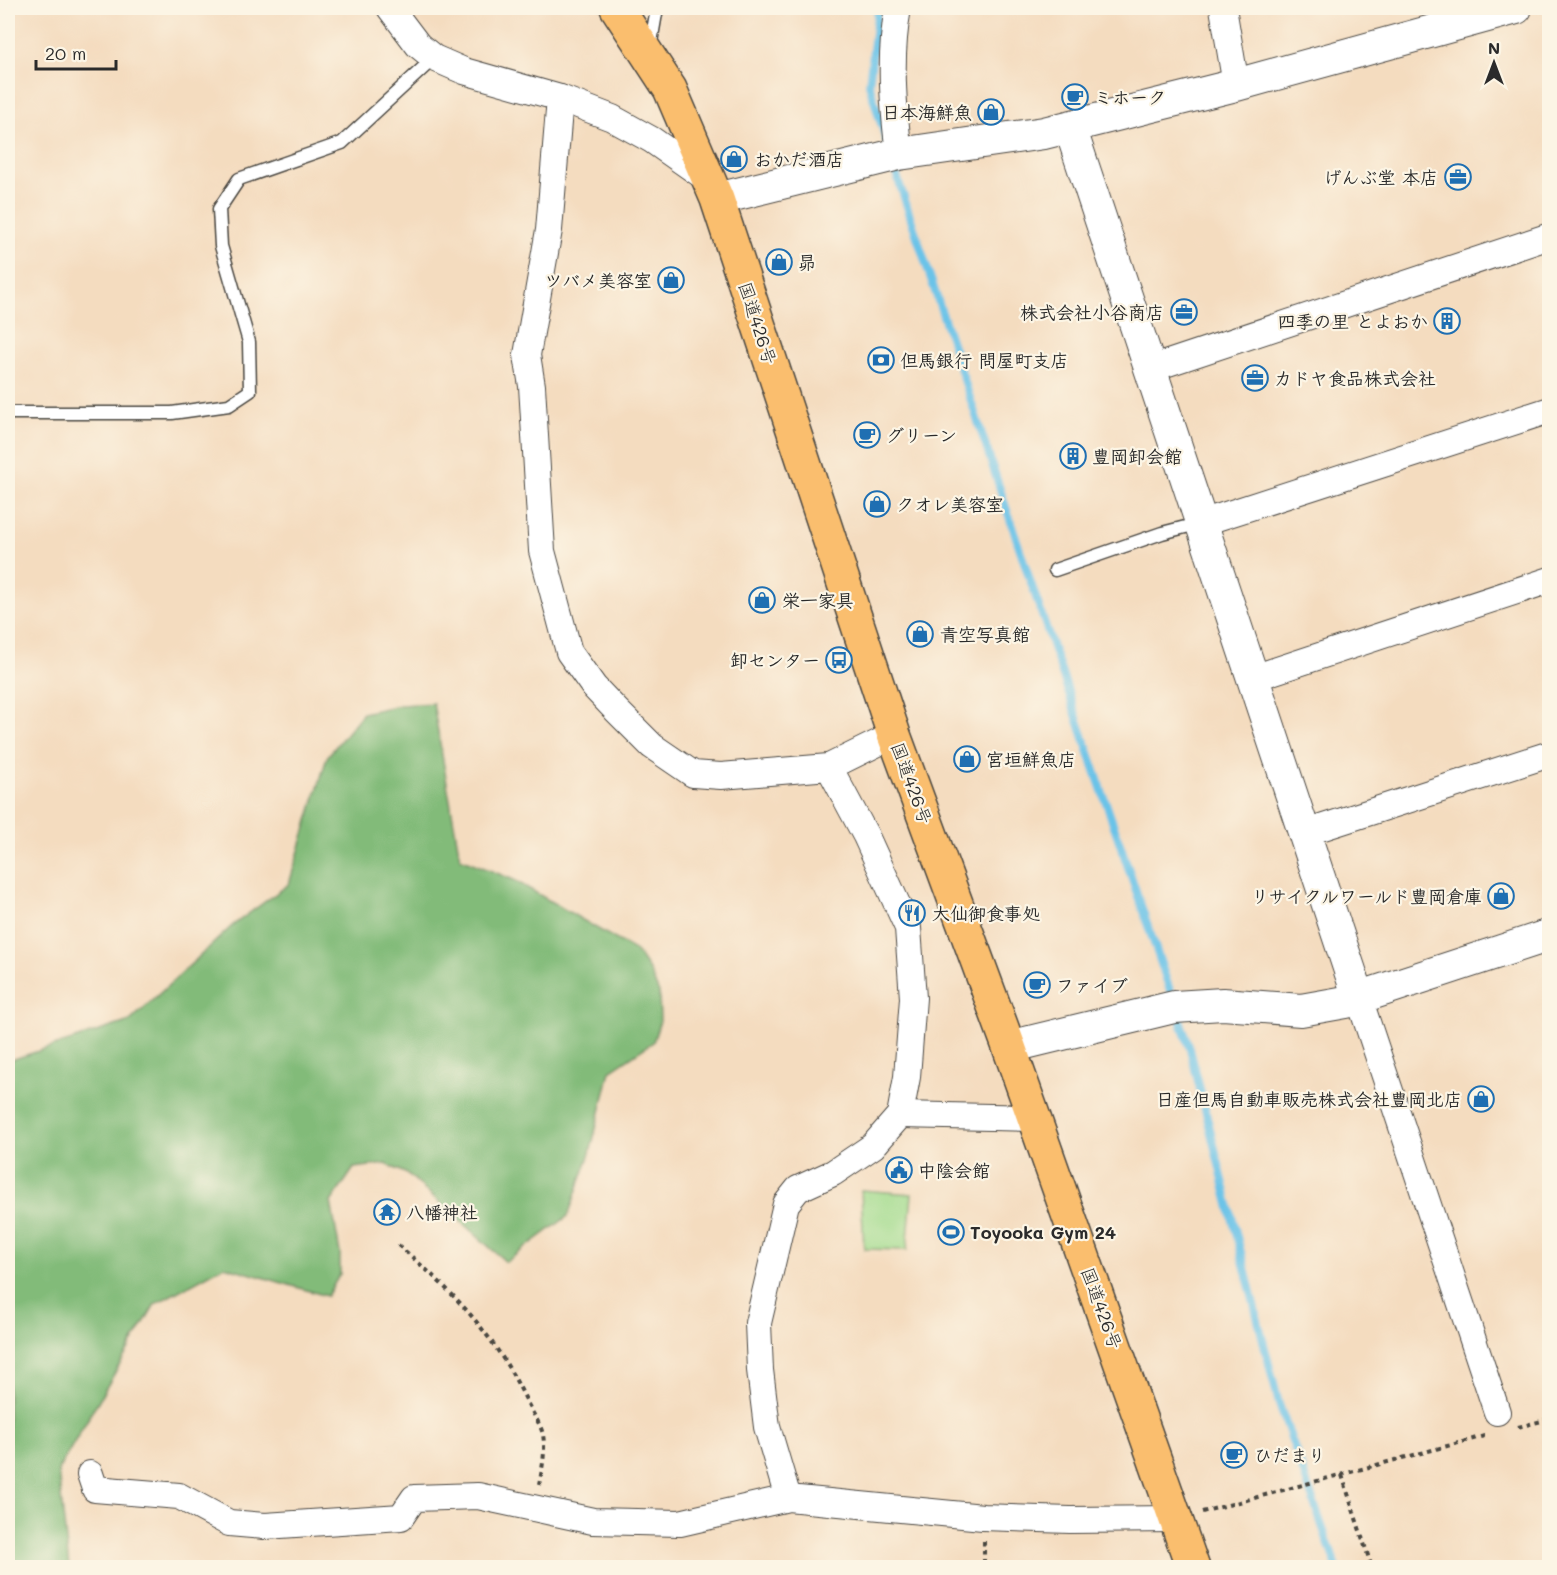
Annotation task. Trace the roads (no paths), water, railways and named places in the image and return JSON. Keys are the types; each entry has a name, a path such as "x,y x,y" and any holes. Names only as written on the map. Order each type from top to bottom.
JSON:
{"highway":[{"name":"国道426号","path":"617,8 649,54 687,125 713,190 894,735 1009,1047 1193,1568"}],"street":[{"path":"390,8 418,45 434,58 464,71 560,98 632,127 713,190 849,166 899,153 1044,133 1236,85 1516,8"},
{"path":"898,8 892,43 892,75 899,153"},
{"path":"1223,8 1236,85"},
{"path":"560,98 549,230 527,355 532,386 542,550 569,652 594,687 652,746 693,774 721,776 829,767 894,735"},
{"path":"1070,127 1501,1425"},
{"path":"1150,369 1550,236"},
{"path":"1201,523 1550,410"},
{"path":"1253,678 1550,580"},
{"path":"1305,833 1550,754"},
{"path":"788,1498 767,1427 760,1370 758,1323 786,1204 798,1189 833,1173 873,1146 900,1115 907,1077 913,998 908,928 866,836 829,767"},
{"path":"1009,1047 1174,1007 1223,1004 1301,1010 1359,998 1550,935"},
{"path":"900,1115 1034,1118"},
{"path":"90,1474 95,1489 179,1496 229,1523 265,1526 401,1517 414,1498 478,1496 593,1521 680,1523 788,1498 983,1517 1070,1520 1176,1519"}],"lane":[{"path":"649,54 657,8"},
{"path":"8,413 172,413 229,405 250,391 249,342 222,246 219,209 239,179 342,143 434,58"},
{"path":"1055,570 1162,533 1201,523"}],"waterway":[{"path":"878,8 869,84 887,143"},
{"path":"892,161 1030,580 1190,1049 1279,1404 1337,1568"}],"place":[{"name":"ミホーク","path":"1075,97"},
{"name":"日本海鮮魚","path":"991,112"},
{"name":"おかだ酒店","path":"734,159"},
{"name":"げんぶ堂 本店","path":"1458,177"},
{"name":"昴","path":"779,262"},
{"name":"ツバメ美容室","path":"671,280"},
{"name":"株式会社小谷商店","path":"1184,312"},
{"name":"四季の里 とよおか","path":"1447,321"},
{"name":"但馬銀行 問屋町支店","path":"881,360"},
{"name":"カドヤ食品株式会社","path":"1255,378"},
{"name":"グリーン","path":"867,435"},
{"name":"豊岡卸会館","path":"1073,456"},
{"name":"クオレ美容室","path":"877,504"},
{"name":"栄一家具","path":"762,600"},
{"name":"青空写真館","path":"920,634"},
{"name":"卸センター","path":"839,660"},
{"name":"宮垣鮮魚店","path":"967,759"},
{"name":"リサイクルワールド豊岡倉庫","path":"1501,896"},
{"name":"大仙御食事処","path":"912,913"},
{"name":"ファイブ","path":"1037,985"},
{"name":"日産但馬自動車販売株式会社豊岡北店","path":"1481,1099"},
{"name":"中陰会館","path":"899,1170"},
{"name":"八幡神社","path":"387,1212"},
{"name":"Toyooka Gym 24","path":"951,1232"},
{"name":"ひだまり","path":"1234,1455"}]}
